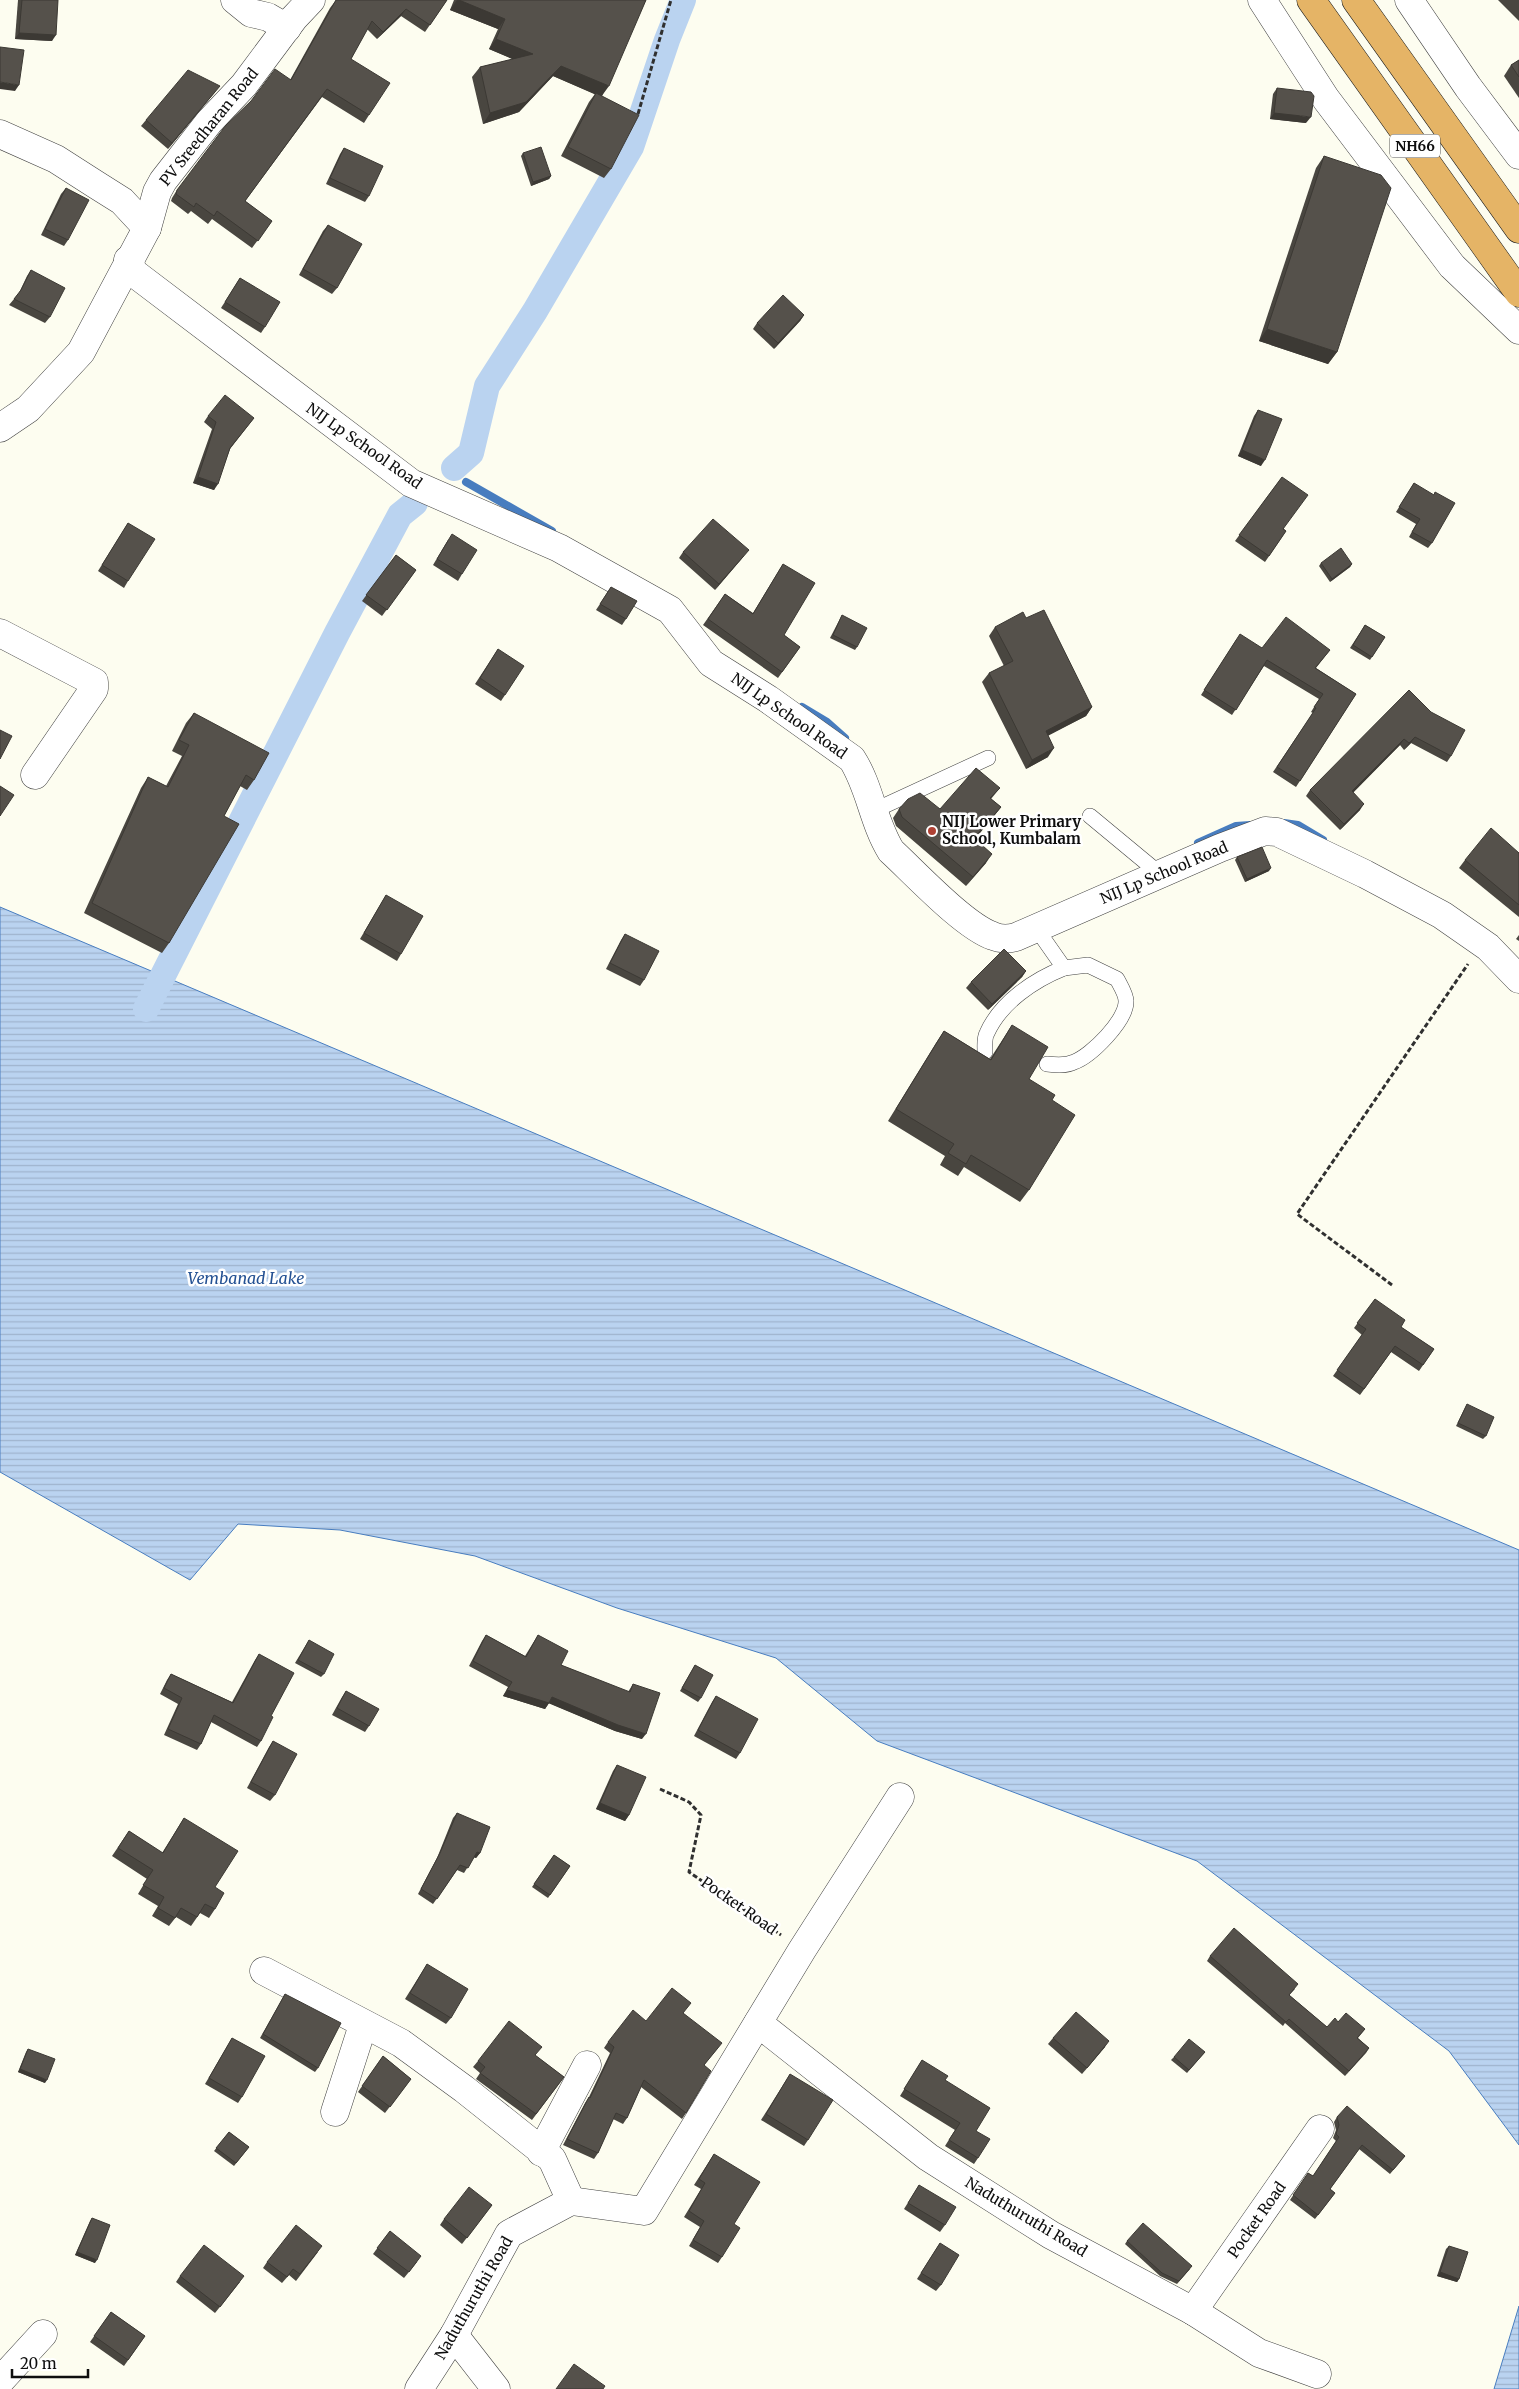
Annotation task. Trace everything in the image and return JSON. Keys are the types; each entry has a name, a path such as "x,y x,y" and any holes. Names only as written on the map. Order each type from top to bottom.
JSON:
{"highway":[{"name":"NH66","path":"1311,0 1519,293"},
{"name":"NH66","path":"1356,0 1519,229"}],"street":[{"path":"235,0 251,13 268,17 286,28"},
{"name":"PV Sreedharan Road","path":"0,428 28,409 80,352 128,260 147,228 157,192 163,181 209,122 244,85 286,28 311,0"},
{"path":"1262,0 1326,99 1452,266 1519,330"},
{"path":"1409,0 1468,87 1519,155"},
{"path":"0,134 56,159 72,169 122,201 147,228"},
{"name":"NIJ Lp School Road","path":"128,260 134,273 411,483 559,548 670,610 711,663 768,699 852,759 860,771 872,811 882,836 891,851 974,926 993,936 1008,939 1265,831 1277,832 1417,901 1482,943 1519,979"},
{"path":"0,633 94,682 94,689 36,775"},
{"path":"264,1971 363,2025 401,2043 464,2088 552,2159 571,2201 644,2211 802,1950 900,1797"},
{"name":"Naduthuruthi Road","path":"758,2023 928,2157 1051,2235 1193,2311 1259,2353 1317,2374"},
{"path":"334,2112 363,2025"},
{"path":"541,2152 587,2065"},
{"name":"Pocket Road","path":"1193,2311 1320,2129"},
{"name":"Naduthuruthi Road","path":"419,2389 454,2335 509,2234 571,2201"},
{"path":"0,2382 43,2334"},
{"path":"454,2335 496,2389"}],"lane":[{"path":"872,811 988,758"},
{"path":"1090,816 1160,874"},
{"path":"1036,928 1064,968"},
{"path":"985,1052 986,1035 1003,1009 1036,981 1064,968 1088,965 1117,979 1126,1001 1122,1018 1091,1051 1075,1062 1061,1065 1047,1064"}],"path":[{"path":"638,114 671,0"},
{"path":"1392,1285 1297,1214 1482,943"},
{"name":"Pocket Road","path":"660,1789 688,1802 700,1815 689,1872 802,1950"}],"water":[{"name":"Vembanad Lake","path":"0,907 1519,1550 1519,2145 1449,2051 1197,1861 877,1741 776,1658 617,1608 475,1556 340,1530 238,1524 190,1580 0,1472"},
{"path":"1519,2306 1519,2389 1494,2389"}],"building":[{"path":"22,0 58,0 56,35 19,33"},
{"path":"336,0 447,0 430,25 406,9 383,32 372,21 351,59 390,83 369,115 327,89 245,201 272,221 258,241 217,211 214,216 196,203 194,207 176,194 177,190 226,125 251,101 275,69 291,80"},
{"path":"459,0 646,0 609,86 561,66 526,102 490,113 480,67 533,54 496,39 505,19"},
{"path":"0,47 24,50 19,85 0,82"},
{"path":"1519,60 1519,77 1511,65"},
{"path":"188,70 220,86 172,143 146,120"},
{"path":"1277,88 1311,92 1314,96 1311,117 1274,113"},
{"path":"596,93 639,115 611,169 568,147"},
{"path":"541,147 551,176 533,182 523,153"},
{"path":"344,148 383,166 369,196 330,178"},
{"path":"1324,156 1381,175 1391,188 1337,352 1267,329"},
{"path":"66,188 89,200 68,240 45,229"},
{"path":"328,225 362,244 337,288 303,269"},
{"path":"31,270 65,288 50,317 14,299"},
{"path":"240,278 280,302 265,327 225,302"},
{"path":"783,295 804,315 778,343 757,323"},
{"path":"225,395 254,418 230,448 218,484 198,477 216,422 208,416"},
{"path":"1258,410 1282,419 1265,460 1242,450"},
{"path":"1282,477 1308,495 1283,529 1286,531 1269,556 1239,535"},
{"path":"1414,483 1434,495 1435,492 1455,503 1432,543 1412,532 1420,519 1399,507"},
{"path":"713,519 749,550 719,584 683,552"},
{"path":"128,523 155,539 128,581 102,565"},
{"path":"452,534 477,550 462,574 437,559"},
{"path":"1341,548 1352,564 1332,579 1321,563"},
{"path":"396,555 416,570 387,610 366,595"},
{"path":"783,564 815,583 784,635 800,647 782,672 708,619 725,594 753,614"},
{"path":"611,587 637,601 626,619 600,604"},
{"path":"1044,610 1092,707 1046,731 1054,748 1032,760 989,673 1013,661 995,627 1023,612 1026,618"},
{"path":"842,615 867,628 857,647 833,635"},
{"path":"1286,617 1330,650 1315,668 1356,694 1300,781 1277,767 1316,708 1314,707 1323,694 1267,660 1236,710 1204,690 1240,634 1262,648"},
{"path":"1365,625 1385,637 1372,657 1353,645"},
{"path":"498,649 524,666 505,695 480,678"},
{"path":"1409,690 1431,712 1465,730 1451,756 1415,737 1409,743 1404,739 1352,791 1364,804 1344,824 1310,790"},
{"path":"194,713 269,753 254,780 246,775 224,816 239,824 169,943 92,903 148,777 168,787 189,745 179,740"},
{"path":"0,730 12,736 0,759"},
{"name":"NIJ Lower Primary School, Kumbalam","path":"976,768 1000,788 990,798 1001,807 974,838 992,854 973,877 902,817 899,809 908,799 920,793 940,809"},
{"path":"0,786 14,795 0,816"},
{"path":"1491,828 1519,853 1519,905 1465,860"},
{"path":"1262,847 1271,868 1247,879 1237,857"},
{"path":"386,895 423,916 401,954 364,933"},
{"path":"625,934 659,951 644,980 610,963"},
{"path":"1004,949 1026,971 992,1004 971,982"},
{"path":"1012,1025 1048,1047 1029,1079 1055,1095 1052,1100 1075,1115 1029,1190 971,1155 966,1164 948,1153 954,1144 896,1109 944,1031 991,1060"},
{"path":"1375,1299 1405,1320 1401,1327 1434,1349 1423,1365 1395,1346 1364,1389 1337,1370 1366,1329 1357,1323"},
{"path":"1467,1404 1494,1417 1486,1436 1458,1423"},
{"path":"486,1635 526,1657 538,1635 568,1651 561,1665 630,1692 633,1684 660,1693 646,1734 618,1725 552,1697 549,1703 507,1690 512,1682 473,1661"},
{"path":"309,1640 334,1654 324,1674 298,1660"},
{"path":"259,1654 294,1673 271,1716 273,1717 261,1741 214,1715 201,1744 168,1729 182,1698 164,1688 171,1674 233,1703"},
{"path":"695,1665 713,1675 701,1698 682,1688"},
{"path":"346,1691 379,1709 369,1726 337,1708"},
{"path":"716,1696 758,1719 740,1753 698,1730"},
{"path":"273,1741 297,1754 275,1795 251,1782"},
{"path":"617,1765 646,1777 629,1815 600,1803"},
{"path":"457,1813 490,1827 480,1853 477,1852 468,1868 460,1865 437,1899 421,1889 440,1853"},
{"path":"184,1818 238,1851 215,1887 224,1893 215,1909 205,1904 197,1917 181,1908 175,1918 158,1908 164,1897 143,1885 153,1870 118,1848 129,1831 163,1853"},
{"path":"554,1855 570,1866 550,1895 534,1884"},
{"path":"1234,1928 1298,1984 1289,1995 1327,2027 1335,2018 1338,2022 1346,2013 1365,2029 1357,2038 1369,2048 1349,2071 1289,2019 1286,2022 1210,1956"},
{"path":"427,1964 468,1989 451,2018 410,1993"},
{"path":"672,1988 691,2003 683,2013 722,2043 704,2065 711,2071 686,2113 644,2080 627,2118 616,2113 598,2153 567,2139 590,2098 614,2047 608,2042 633,2010 646,2021"},
{"path":"285,1994 341,2023 318,2068 263,2034"},
{"path":"1076,2012 1109,2041 1087,2068 1053,2038"},
{"path":"509,2021 542,2047 535,2055 564,2077 536,2114 480,2073 485,2067 478,2061"},
{"path":"232,2038 265,2056 242,2097 209,2078"},
{"path":"1189,2039 1205,2052 1189,2070 1174,2057"},
{"path":"28,2049 55,2059 47,2080 20,2069"},
{"path":"383,2056 411,2079 390,2107 362,2086"},
{"path":"922,2060 948,2076 945,2080 990,2108 976,2131 990,2139 978,2158 949,2140 960,2123 904,2089"},
{"path":"790,2074 833,2100 808,2140 766,2114"},
{"path":"1347,2106 1405,2156 1393,2170 1362,2145 1330,2189 1335,2193 1318,2215 1293,2195 1308,2173 1313,2176 1339,2137 1336,2134 1339,2125 1337,2117"},
{"path":"229,2132 249,2147 236,2163 216,2148"},
{"path":"714,2154 760,2182 734,2224 740,2228 722,2257 693,2240 704,2221 689,2211 705,2183 699,2179"},
{"path":"919,2185 956,2207 945,2225 908,2203"},
{"path":"469,2187 492,2205 467,2238 444,2219"},
{"path":"92,2218 110,2225 97,2260 77,2252"},
{"path":"1143,2223 1192,2266 1179,2281 1162,2273 1127,2241"},
{"path":"296,2225 322,2246 300,2274 293,2269 287,2277 267,2262"},
{"path":"390,2231 421,2256 409,2272 377,2248"},
{"path":"940,2243 959,2255 941,2285 921,2273"},
{"path":"204,2245 244,2276 220,2307 180,2276"},
{"path":"1449,2246 1468,2252 1459,2279 1440,2272"},
{"path":"111,2312 145,2336 128,2360 94,2336"},
{"path":"574,2364 605,2386 603,2389 556,2389"}],"waterway":[{"path":"454,468 471,453 487,386 535,311 631,147 667,40 683,0"},
{"path":"466,482 552,531"},
{"path":"146,1009 337,633 400,515 415,503"},
{"path":"802,707 827,722 845,738"},
{"path":"1284,823 1298,825 1323,840"},
{"path":"1198,843 1236,826 1250,825"}],"place":[{"name":"NIJ Lower Primary School, Kumbalam","path":"932,831"}]}
